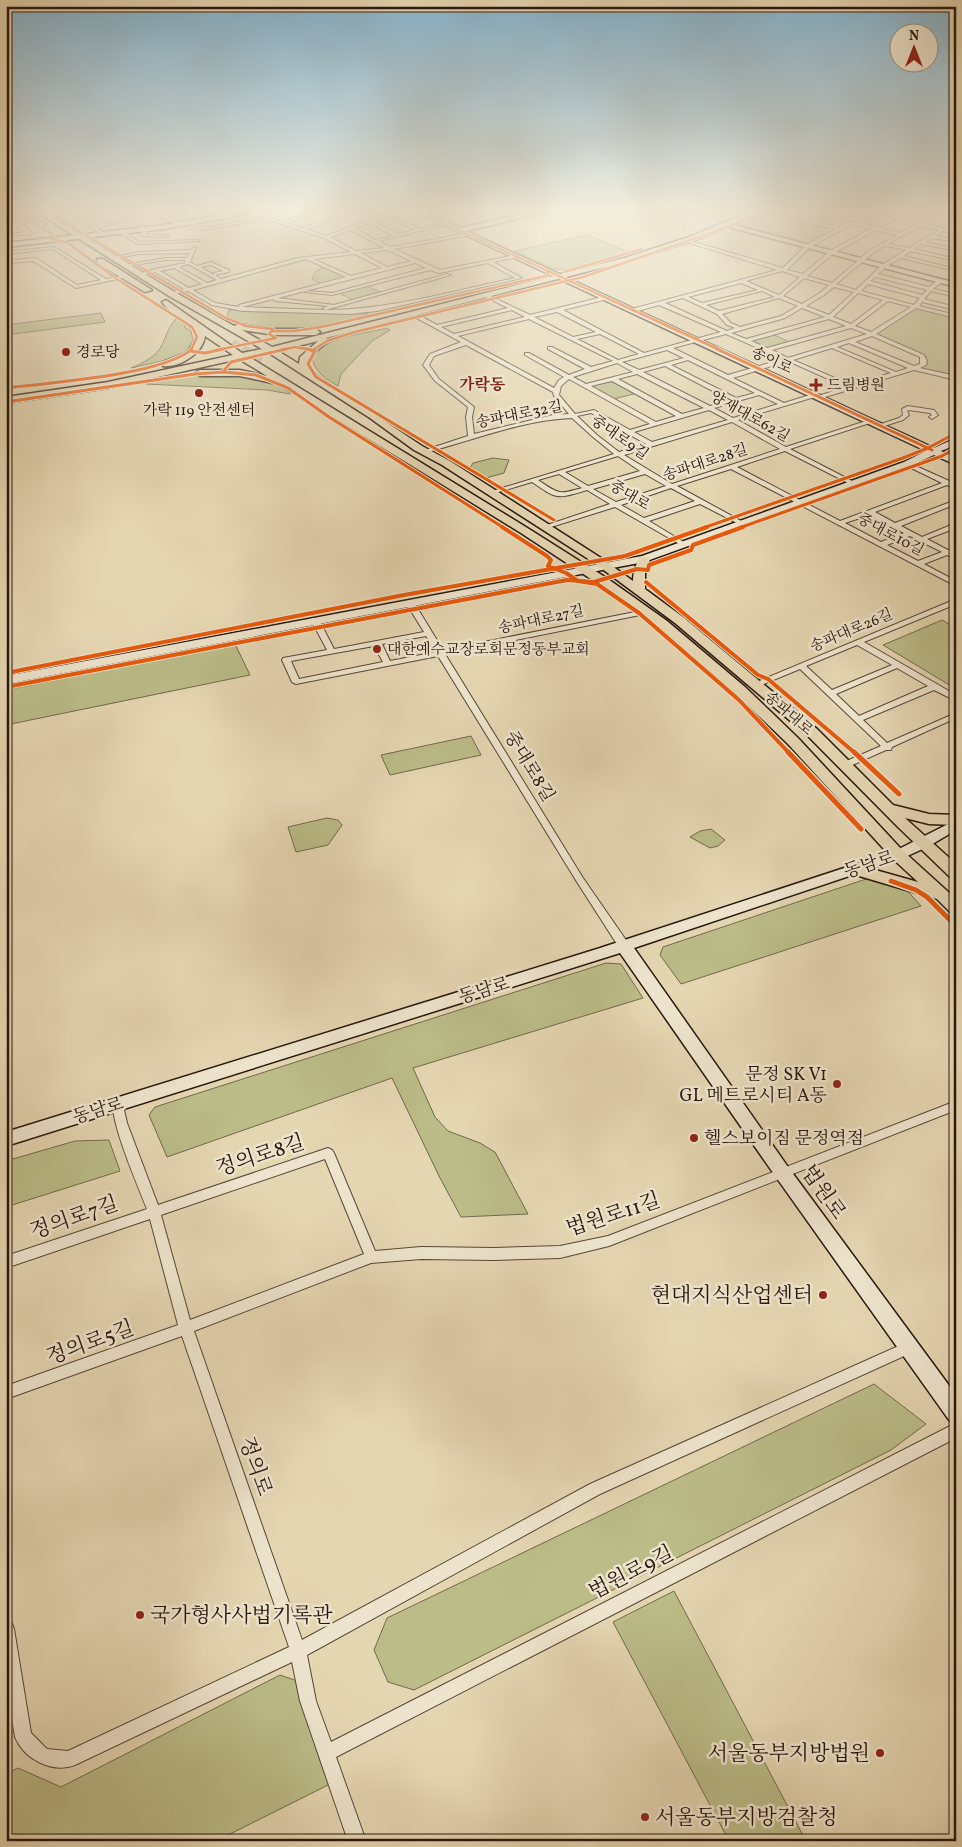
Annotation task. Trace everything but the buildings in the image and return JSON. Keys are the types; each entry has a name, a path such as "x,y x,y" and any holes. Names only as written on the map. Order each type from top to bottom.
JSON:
{"main road":[{"path":"155,295 235,347 262,355 363,417 392,430"},
{"path":"173,295 235,347"},
{"name":"송파대로","path":"174,295 253,340 262,355 278,356 492,492 605,566 679,620 812,732 888,808 956,872"},
{"path":"230,326 275,332 321,332 413,314 485,295"},
{"path":"166,302 169,307 193,323 235,347 262,355 278,356"},
{"path":"262,355 329,334 394,318"},
{"path":"318,381 304,367 303,358 314,346 394,318"},
{"path":"129,377 190,354 200,344 201,338 201,333 193,323"},
{"path":"6,396 129,377 235,347 253,340"},
{"path":"262,355 295,388 354,425"},
{"path":"262,355 348,416 354,425"},
{"path":"129,377 225,372 256,375 295,388"},
{"name":"송파대로","path":"354,425 525,531 604,582 645,612 734,685 793,742 898,855 956,908"},
{"path":"639,591 639,574 644,559"},
{"path":"888,808 923,818 956,822"},
{"path":"854,869 892,879 943,897"}],"street":[{"path":"198,295 208,301 233,308 315,312 366,311 442,295"},
{"path":"233,308 283,295"},
{"path":"315,312 372,295"},
{"name":"양재대로62길","path":"486,295 528,318 733,420 852,483"},
{"name":"송이로","path":"600,295 881,425 956,462"},
{"path":"634,310 690,295"},
{"path":"702,307 744,295"},
{"path":"492,492 784,404 923,365 922,356 775,295"},
{"path":"413,314 556,391 558,386 568,377 724,331 783,317 803,307 819,295"},
{"path":"745,341 830,317 854,295"},
{"path":"874,295 956,317"},
{"path":"761,369 871,335 916,306 925,295"},
{"path":"925,295 956,309"},
{"path":"926,295 956,302"},
{"path":"931,295 956,296"},
{"path":"684,297 702,307 719,313 729,324 738,328"},
{"path":"719,313 779,297"},
{"path":"453,336 606,298"},
{"path":"269,299 335,306"},
{"path":"767,350 851,326 887,299"},
{"path":"399,300 406,303"},
{"path":"660,304 850,387"},
{"path":"436,327 511,309"},
{"path":"558,310 643,354"},
{"path":"681,313 690,311"},
{"path":"571,339 601,332"},
{"path":"851,342 932,375 956,378"},
{"name":"송파대로32길","path":"465,343 432,356 426,366 437,380 471,407 469,417 471,437"},
{"path":"834,347 895,373"},
{"path":"550,348 590,369"},
{"path":"668,348 784,404"},
{"name":"중대로9길","path":"528,354 655,424"},
{"path":"586,386 689,358"},
{"path":"665,364 735,400"},
{"name":"송이로","path":"729,378 761,369"},
{"path":"613,379 682,416"},
{"name":"중대로9길","path":"556,391 556,395 572,416 593,436 647,471 741,523"},
{"path":"628,432 760,393"},
{"path":"881,425 901,419 906,415 904,410 908,408 932,411 935,414 932,417"},
{"name":"송파대로32길","path":"425,451 471,437 553,417 572,416 592,411 651,444"},
{"name":"송파대로28길","path":"546,527 871,421"},
{"path":"6,680 644,559 907,464 956,441"},
{"path":"907,464 956,487"},
{"path":"732,467 798,502"},
{"name":"중대로9길","path":"533,480 554,494 564,495 647,471"},
{"name":"중대로","path":"560,472 685,545"},
{"name":"중대로10길","path":"840,523 946,483"},
{"path":"643,521 701,501"},
{"name":"중대로10길","path":"798,502 956,584"},
{"path":"896,525 956,502"},
{"path":"870,512 956,557"},
{"path":"922,539 956,525"},
{"path":"881,545 910,533"},
{"path":"918,564 956,550"},
{"name":"송파대로26길","path":"756,684 956,601"},
{"name":"중대로8길","path":"410,602 580,880 624,946"},
{"name":"송파대로27길","path":"331,651 286,660 296,682 645,612"},
{"path":"315,620 331,651 429,633"},
{"path":"858,642 956,699"},
{"path":"377,643 388,664"},
{"path":"831,693 898,665"},
{"path":"802,666 888,748"},
{"path":"858,719 934,687"},
{"path":"845,765 888,748 956,716"},
{"name":"동남로","path":"6,1139 624,946 898,855 924,843 956,822"},
{"name":"법원로","path":"624,946 782,1172 956,1413"},
{"name":"정의로","path":"118,1104 121,1123 154,1211 186,1328 298,1651 308,1701 357,1841"},
{"name":"법원로11길","path":"186,1328 318,1276 372,1257 420,1253 494,1254 560,1252 609,1241 956,1105"},
{"name":"정의로8길","path":"154,1211 328,1153 372,1257"},
{"name":"정의로7길","path":"6,1262 154,1211"},
{"name":"정의로5길","path":"6,1393 186,1328"},
{"path":"6,1629 24,1736 43,1757 69,1759 298,1651 595,1489 908,1348"},
{"name":"법원로9길","path":"326,1753 956,1430"}],"green space":[{"path":"343,295 370,295 353,300"},
{"path":"917,307 956,318 956,377 918,368 927,365 926,356 875,334"},
{"path":"229,310 368,314 324,325 296,329 268,329 240,323 227,317"},
{"path":"101,313 105,322 6,335 6,325"},
{"path":"178,317 186,325 184,327 191,331 193,340 187,351 162,361 131,368 157,353 170,326"},
{"path":"387,328 390,330 372,341 341,374 338,386 329,381 316,368 312,359 326,345 345,337"},
{"path":"772,334 790,342 767,349 748,341"},
{"path":"215,373 243,375 270,381 288,388 290,394 267,390 146,384 161,379"},
{"path":"612,380 637,393 614,399 591,386"},
{"path":"493,458 509,460 504,473 486,478 470,468 473,463"},
{"path":"942,620 956,628 956,689 883,645"},
{"path":"235,644 250,675 6,725 6,690"},
{"path":"471,736 481,755 390,775 381,755"},
{"path":"327,818 338,820 342,825 328,845 296,852 288,827"},
{"path":"711,829 725,840 718,846 710,848 690,837 700,831"},
{"path":"878,875 896,878 921,906 681,984 660,955 663,947"},
{"path":"606,963 621,964 643,998 413,1068 435,1117 448,1131 480,1143 495,1152 528,1214 461,1217 392,1078 167,1157 149,1115 155,1107"},
{"path":"109,1140 120,1171 6,1207 6,1161 75,1141"},
{"path":"874,1384 926,1424 891,1450 414,1690 388,1682 374,1650 387,1618"},
{"path":"674,1591 806,1841 729,1841 613,1622"},
{"path":"280,1675 303,1683 334,1782 216,1841 6,1841 6,1774 18,1768 61,1787"}],"tunnel":[{"path":"232,343 244,350"},
{"path":"242,349 261,361"}],"cycle path":[{"path":"6,388 131,371 157,365 190,351 197,337 192,327 142,295"},
{"path":"187,295 226,318 246,326 273,329 269,334 276,338 205,353 190,351"},
{"path":"272,331 294,331 321,327 461,295"},
{"path":"312,351 327,341 355,332 508,295"},
{"path":"600,295 932,450"},
{"path":"223,372 231,362 295,347 315,351"},
{"path":"315,351 308,364 316,377 554,520"},
{"path":"6,402 195,374 224,372 256,375 288,388 329,417 547,556 551,560 548,566 566,573 578,581 597,584 639,613 739,700 861,829"},
{"path":"6,673 404,595 625,556 903,458 928,448 956,433"},
{"path":"6,687 567,580 594,582 637,569 648,570 649,565 691,550 693,545 942,456 956,448"},
{"path":"646,582 758,675 768,679 862,759 899,794"},
{"path":"891,881 916,890 927,897 956,926"}],"place":[{"name":"경로당","path":"66,352"},
{"name":"드림병원","path":"816,385"},
{"name":"가락 119 안전센터","path":"199,393"},
{"name":"대한예수교장로회문정동부교회","path":"377,649"},
{"name":"문정 SK V1 GL 메트로시티 A동","path":"837,1084"},
{"name":"헬스보이짐 문정역점","path":"694,1138"},
{"name":"현대지식산업센터","path":"823,1295"},
{"name":"국가형사사법기록관","path":"140,1615"},
{"name":"서울동부지방법원","path":"880,1753"},
{"name":"서울동부지방검찰청","path":"645,1817"}],"district":[{"name":"가락동","path":"482,384"}]}
